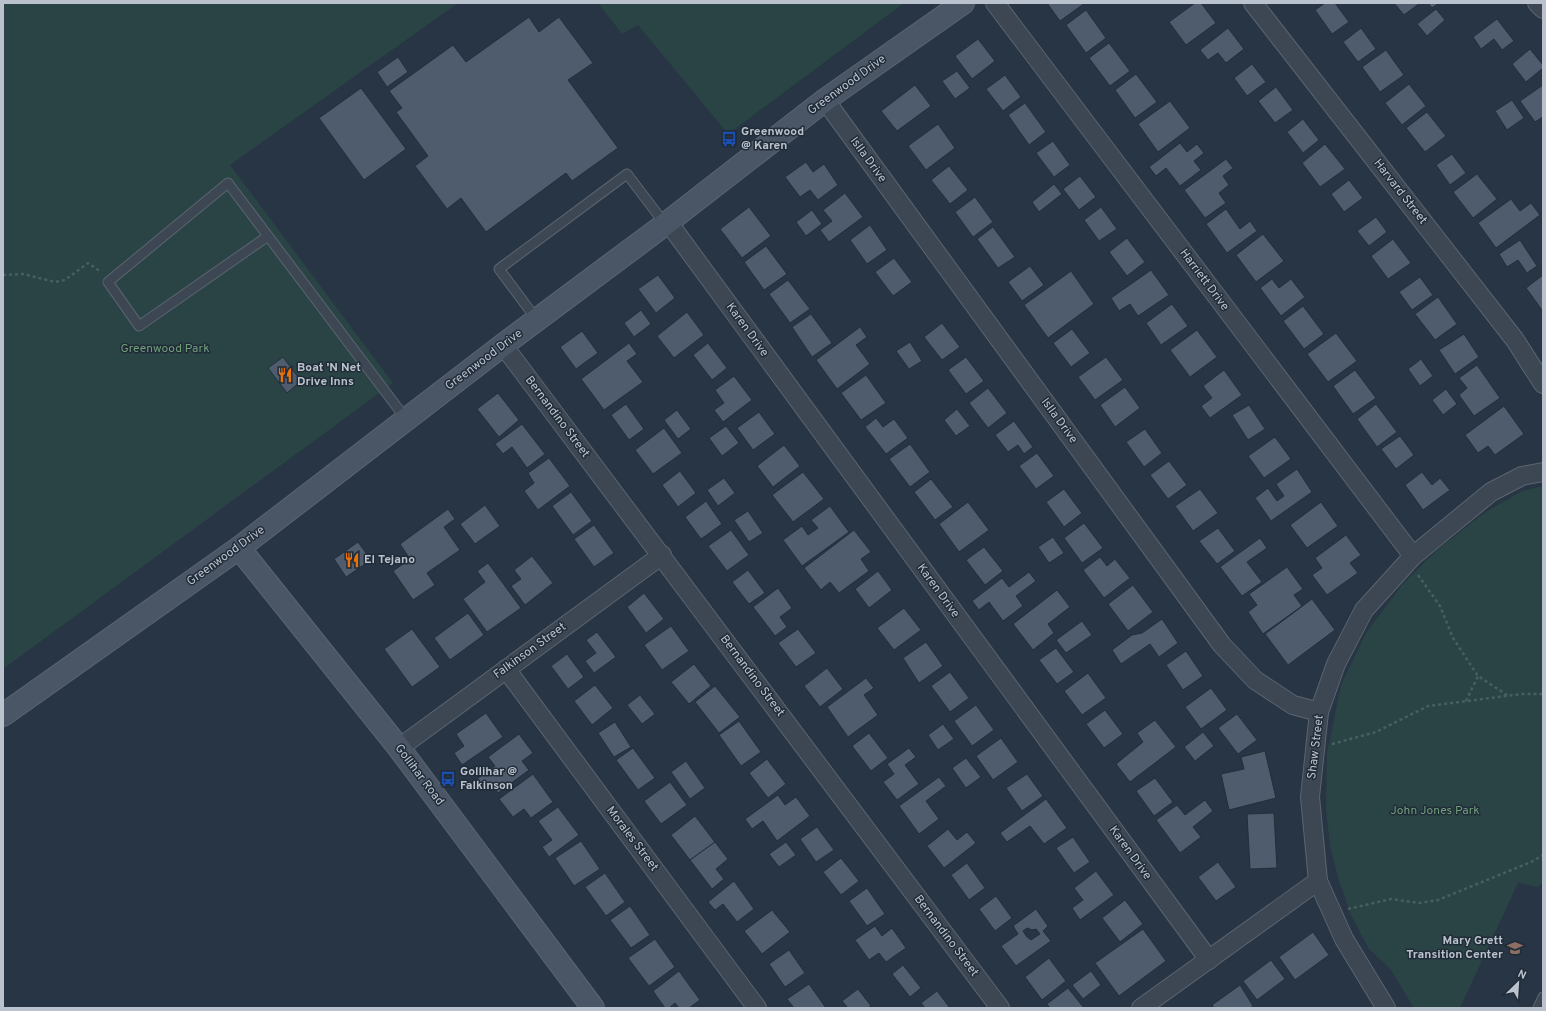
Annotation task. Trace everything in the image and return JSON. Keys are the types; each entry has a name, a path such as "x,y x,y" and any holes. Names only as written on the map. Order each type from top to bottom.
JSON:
{"main road":[{"name":"Greenwood Drive","path":"3,716 238,548 503,345 667,223 825,100 963,3"},
{"name":"Gollihar Road","path":"238,548 399,748 594,1008"}],"street":[{"name":"Harriett Drive","path":"995,3 1408,561"},
{"name":"Harvard Street","path":"1253,3 1515,340 1543,384"},
{"path":"1537,3 1543,9"},
{"name":"Islla Drive","path":"825,100 1222,645 1255,680 1293,705 1319,712"},
{"name":"Karen Drive","path":"667,223 1209,960"},
{"name":"Bernandino Street","path":"503,345 662,555 1000,1008"},
{"name":"Shaw Street","path":"1386,1008 1344,939 1318,881 1310,797 1319,712 1336,664 1364,610 1408,561 1491,492 1522,476 1543,472"},
{"name":"Falkinson Street","path":"399,748 662,555"},
{"name":"Morales Street","path":"506,669 757,1008"},
{"path":"1141,1008 1318,881"}],"lane":[{"path":"537,320 499,269 627,174 667,223"},
{"path":"268,236 139,326 108,282 228,184 268,236 406,419"},
{"path":"1538,1008 1543,997"}],"path":[{"path":"3,275 23,274 55,282 65,280 88,263 111,279"},
{"path":"1408,561 1440,606 1453,638 1478,676 1508,695"},
{"path":"1466,701 1478,676"},
{"path":"1315,749 1376,732 1428,706 1508,695 1543,694"},
{"path":"1332,913 1391,899 1419,903 1438,900 1531,862 1543,855"}],"green space":[{"name":"Greenwood Park","path":"3,3 458,3 230,165 393,383 3,669"},
{"path":"598,3 904,3 728,134 638,25 622,34"},
{"name":"John Jones Park","path":"1543,486 1543,882 1538,887 1518,883 1460,1008 1414,1008 1391,970 1369,949 1351,915 1339,881 1330,846 1326,809 1327,753 1341,685 1366,633 1401,586 1436,551 1484,513 1522,491"}],"building":[{"path":"1047,3 1085,3 1060,21"},
{"path":"1195,3 1201,3 1216,23 1186,45 1169,22"},
{"path":"1325,3 1335,3 1349,22 1332,34 1315,10"},
{"path":"1394,3 1420,3 1404,15"},
{"path":"1428,3 1439,3 1432,8"},
{"path":"1436,9 1445,20 1427,36 1417,24"},
{"path":"1086,10 1106,38 1086,53 1066,25"},
{"path":"529,17 539,32 559,17 593,63 568,80 618,148 572,181 566,173 486,232 461,198 447,209 415,166 428,156 396,112 402,108 389,91 453,45 466,62"},
{"path":"1497,19 1514,41 1502,50 1494,39 1481,49 1473,37"},
{"path":"1228,28 1244,49 1226,63 1218,53 1208,60 1200,50"},
{"path":"1361,28 1376,49 1358,62 1343,42"},
{"path":"978,39 995,61 972,79 955,56"},
{"path":"1109,43 1130,71 1110,86 1089,58"},
{"path":"1530,49 1543,65 1543,68 1526,82 1512,64"},
{"path":"1386,50 1404,75 1380,92 1362,67"},
{"path":"398,57 408,72 387,87 377,72"},
{"path":"1252,64 1266,82 1247,96 1234,78"},
{"path":"957,71 970,88 955,99 942,81"},
{"path":"1136,74 1157,102 1135,118 1115,90"},
{"path":"1005,75 1021,97 1003,111 986,89"},
{"path":"1409,84 1426,106 1402,125 1385,103"},
{"path":"915,85 931,106 897,131 881,111"},
{"path":"1543,85 1543,117 1535,122 1520,101"},
{"path":"1276,87 1293,110 1275,123 1258,101"},
{"path":"361,88 406,149 364,180 319,118"},
{"path":"1512,100 1524,118 1507,130 1495,111"},
{"path":"1170,101 1190,128 1158,152 1138,124"},
{"path":"1025,103 1046,132 1029,145 1008,115"},
{"path":"1427,112 1446,136 1425,152 1406,128"},
{"path":"1303,119 1319,140 1303,153 1287,132"},
{"path":"938,124 955,148 926,170 908,146"},
{"path":"1053,141 1070,165 1054,177 1036,153"},
{"path":"1180,143 1187,152 1197,144 1204,153 1194,161 1201,170 1180,186 1166,168 1156,176 1149,167"},
{"path":"1325,144 1345,169 1320,187 1302,163"},
{"path":"1452,154 1466,173 1450,185 1436,165"},
{"path":"1226,159 1233,168 1223,176 1229,185 1219,193 1226,203 1205,218 1184,190"},
{"path":"806,162 813,172 824,164 838,185 818,200 810,190 800,197 785,177"},
{"path":"949,166 968,190 950,204 931,180"},
{"path":"1477,174 1497,199 1473,218 1453,192"},
{"path":"1080,176 1096,197 1079,210 1063,189"},
{"path":"1349,180 1363,198 1344,212 1331,194"},
{"path":"1054,184 1062,194 1039,212 1032,202"},
{"path":"845,193 863,217 829,242 820,230 832,221 823,210"},
{"path":"975,197 993,222 973,237 955,212"},
{"path":"1511,199 1520,211 1531,203 1540,215 1496,248 1478,223"},
{"path":"749,207 771,236 742,258 720,229"},
{"path":"1101,207 1117,229 1099,241 1084,220"},
{"path":"1226,209 1240,229 1250,221 1257,231 1227,253 1206,224"},
{"path":"812,210 822,224 806,236 796,222"},
{"path":"1376,217 1387,232 1369,246 1357,231"},
{"path":"870,225 887,250 867,264 850,240"},
{"path":"993,227 1015,257 998,268 977,239"},
{"path":"1263,234 1284,261 1256,282 1236,255"},
{"path":"1127,238 1145,262 1127,276 1109,252"},
{"path":"1393,239 1411,263 1388,279 1371,256"},
{"path":"1520,240 1537,266 1527,273 1518,260 1507,267 1499,254"},
{"path":"766,246 787,274 764,290 744,262"},
{"path":"894,258 912,282 893,296 875,272"},
{"path":"1030,266 1044,285 1022,301 1008,282"},
{"path":"1151,270 1169,295 1138,316 1130,304 1119,311 1111,298"},
{"path":"1071,271 1094,304 1048,338 1024,305"},
{"path":"658,275 675,298 656,313 638,289"},
{"path":"1543,275 1543,309 1542,310 1526,288"},
{"path":"1420,277 1433,295 1412,310 1399,292"},
{"path":"1272,279 1279,288 1291,279 1305,297 1281,316 1260,288"},
{"path":"788,280 810,309 790,323 769,294"},
{"path":"1438,297 1457,324 1435,340 1415,314"},
{"path":"1172,304 1188,326 1161,345 1146,323"},
{"path":"1303,306 1324,334 1304,349 1283,321"},
{"path":"641,310 651,324 634,337 624,323"},
{"path":"687,312 704,335 674,358 657,336"},
{"path":"811,314 832,343 812,357 792,327"},
{"path":"942,323 960,347 942,360 924,337"},
{"path":"860,327 867,337 856,345 870,364 837,389 816,360"},
{"path":"1072,329 1090,353 1071,367 1053,343"},
{"path":"1197,330 1217,357 1190,377 1170,350"},
{"path":"582,331 598,353 576,369 560,347"},
{"path":"1336,333 1357,361 1328,382 1307,354"},
{"path":"1464,334 1479,357 1455,374 1439,350"},
{"path":"910,342 922,361 909,369 896,351"},
{"path":"629,343 637,354 627,361 643,382 604,410 581,379"},
{"path":"708,343 727,368 712,380 693,355"},
{"name":"Boat 'N Net Drive Inns","path":"283,357 301,381 287,393 268,368"},
{"path":"966,357 984,381 966,394 948,370"},
{"path":"1106,357 1123,380 1095,400 1078,377"},
{"path":"1421,359 1433,376 1420,386 1408,369"},
{"path":"1477,365 1500,398 1474,416 1459,395 1467,388 1459,378"},
{"path":"1224,370 1242,395 1210,418 1201,406 1212,398 1203,386"},
{"path":"1355,370 1376,398 1353,414 1333,386"},
{"path":"866,375 886,403 861,420 841,393"},
{"path":"734,376 752,400 723,422 714,410 724,403 715,390"},
{"path":"1125,387 1140,408 1115,427 1100,405"},
{"path":"988,388 1007,413 988,428 969,403"},
{"path":"1446,389 1457,404 1443,415 1432,400"},
{"path":"498,393 519,420 499,437 477,409"},
{"path":"626,404 644,429 629,440 611,415"},
{"path":"1376,404 1397,432 1377,447 1357,419"},
{"path":"1249,405 1265,429 1248,440 1232,415"},
{"path":"1504,406 1524,434 1495,455 1488,446 1478,453 1465,435"},
{"path":"957,409 970,426 956,436 944,420"},
{"path":"677,410 691,429 678,439 664,420"},
{"path":"759,412 775,434 753,450 737,428"},
{"path":"876,418 883,427 894,419 908,438 886,454 865,427"},
{"path":"1014,421 1033,447 1024,454 1018,445 1008,452 995,435"},
{"path":"522,424 545,454 527,468 512,447 503,454 495,444"},
{"path":"726,426 739,443 722,456 709,438"},
{"path":"664,428 682,453 653,474 635,450"},
{"path":"1145,429 1162,453 1144,467 1126,442"},
{"path":"1400,436 1414,455 1396,469 1381,449"},
{"path":"1275,437 1291,459 1264,478 1248,456"},
{"path":"910,444 930,472 910,487 889,459"},
{"path":"784,445 800,466 773,487 757,466"},
{"path":"1037,453 1054,476 1036,489 1019,466"},
{"path":"549,458 570,486 538,510 524,491 534,483 528,473"},
{"path":"1169,461 1187,485 1168,499 1150,475"},
{"path":"1297,469 1312,492 1271,521 1255,498 1268,488 1277,501 1284,496 1276,484"},
{"path":"680,471 696,493 678,507 662,485"},
{"path":"803,472 824,499 793,522 772,495"},
{"path":"1422,472 1432,485 1440,478 1450,490 1423,510 1405,485"},
{"path":"724,478 735,493 718,506 707,490"},
{"path":"931,479 953,507 935,520 914,492"},
{"path":"1064,489 1082,513 1064,527 1046,502"},
{"path":"1200,489 1218,513 1193,531 1175,506"},
{"path":"571,492 592,521 573,535 552,506"},
{"path":"706,501 722,524 701,539 685,517"},
{"path":"968,502 989,530 959,552 939,524"},
{"path":"1321,502 1338,526 1307,548 1290,525"},
{"path":"485,505 500,526 475,544 460,524"},
{"path":"830,506 849,532 802,566 783,540 802,526 808,535 818,528 811,520"},
{"path":"448,509 455,519 444,527 460,550 427,573 435,585 413,600 393,571 410,559 400,544"},
{"path":"748,511 763,533 749,542 734,520"},
{"path":"1084,523 1103,548 1082,563 1064,538"},
{"path":"594,525 614,553 594,567 574,539"},
{"path":"1218,528 1235,551 1217,564 1199,541"},
{"path":"731,530 749,555 727,571 708,546"},
{"path":"854,530 871,552 861,559 869,571 839,593 830,582 821,590 804,568"},
{"path":"1346,535 1361,555 1350,563 1358,573 1327,595 1312,575 1322,568 1315,558"},
{"path":"1053,537 1064,553 1049,563 1038,547"},
{"path":"1260,538 1267,548 1247,562 1262,582 1242,596 1220,567"},
{"path":"358,542 371,560 346,577 334,559"},
{"path":"984,547 1003,571 985,585 966,560"},
{"path":"532,556 553,583 525,605 511,586 521,579 514,570"},
{"path":"1100,557 1107,566 1115,559 1130,578 1104,598 1083,570"},
{"path":"488,563 521,608 487,632 463,599 485,582 477,571"},
{"path":"1287,567 1303,589 1294,595 1302,606 1263,634 1248,612 1257,605 1249,594"},
{"path":"748,570 765,593 749,604 732,582"},
{"path":"878,571 892,590 869,608 855,589"},
{"path":"1029,572 1036,581 1016,596 1023,606 1003,621 989,602 979,610 972,601 1002,578 1009,587"},
{"path":"1133,585 1153,612 1128,631 1108,604"},
{"path":"778,588 792,608 780,617 787,627 775,636 753,607"},
{"path":"1057,590 1070,607 1048,624 1054,633 1033,650 1013,624"},
{"path":"644,593 664,619 646,633 627,607"},
{"path":"1312,599 1335,630 1288,665 1265,634"},
{"path":"904,608 921,630 894,650 877,628"},
{"path":"468,613 484,635 450,660 434,638"},
{"path":"1162,619 1178,643 1159,657 1150,644 1121,664 1112,650 1132,635 1142,633"},
{"path":"1082,621 1092,635 1066,653 1056,640"},
{"path":"671,626 689,651 662,670 644,645"},
{"path":"412,629 440,667 412,687 384,649"},
{"path":"798,629 816,653 796,667 778,643"},
{"path":"597,632 616,657 594,673 585,661 596,653 586,640"},
{"path":"926,642 943,666 919,683 903,658"},
{"path":"1056,648 1074,672 1057,684 1039,660"},
{"path":"1186,651 1203,676 1183,690 1166,665"},
{"path":"567,654 584,677 568,689 551,666"},
{"path":"694,664 711,686 689,704 671,682"},
{"path":"827,668 843,689 820,707 804,686"},
{"path":"950,672 969,698 950,712 931,686"},
{"path":"1088,673 1106,698 1082,715 1064,691"},
{"path":"866,678 874,688 864,695 878,715 848,737 827,707"},
{"path":"595,685 613,708 592,725 574,701"},
{"path":"715,686 740,717 719,733 695,702"},
{"path":"1211,688 1227,710 1201,729 1185,707"},
{"path":"640,695 655,714 642,724 627,705"},
{"path":"976,705 994,730 972,746 954,721"},
{"path":"1105,710 1123,734 1104,748 1086,724"},
{"path":"486,713 503,737 462,765 454,753 464,746 456,734"},
{"path":"1237,714 1257,740 1238,754 1218,728"},
{"path":"1155,720 1176,747 1130,782 1116,764 1143,742 1137,733"},
{"path":"739,721 761,752 741,766 719,735"},
{"path":"615,722 631,747 614,757 598,733"},
{"path":"943,724 954,739 938,750 928,735"},
{"path":"1203,732 1214,746 1195,761 1184,747"},
{"path":"869,733 888,758 871,771 852,746"},
{"path":"519,734 533,753 522,761 529,770 498,793 491,783 481,791 474,781 495,766 488,757"},
{"path":"1001,738 1018,762 993,780 976,756"},
{"path":"633,748 655,778 638,790 616,760"},
{"path":"909,748 916,757 905,765 919,784 897,800 883,782 894,774 887,764"},
{"path":"1265,751 1276,798 1229,810 1221,774 1244,769 1241,757"},
{"path":"966,758 981,777 966,788 952,768"},
{"path":"767,759 786,784 768,798 749,773"},
{"path":"686,761 705,788 690,799 671,772"},
{"path":"533,774 553,802 531,818 524,809 513,817 499,799"},
{"path":"1027,774 1043,796 1022,811 1006,788"},
{"path":"939,777 946,786 926,801 939,819 919,834 899,806"},
{"path":"1155,778 1173,802 1154,816 1136,791"},
{"path":"670,782 687,805 661,824 644,801"},
{"path":"778,795 785,805 796,797 810,816 777,841 763,821 752,829 745,819"},
{"path":"1046,799 1067,828 1044,844 1030,826 1007,842 1000,833"},
{"path":"1205,800 1213,811 1193,827 1201,837 1180,853 1156,820 1177,805 1185,815"},
{"path":"558,807 579,835 549,857 542,847 552,840 538,821"},
{"path":"1274,813 1277,868 1250,869 1247,814"},
{"path":"695,816 715,842 690,860 671,835"},
{"path":"817,827 834,850 816,862 800,839"},
{"path":"948,829 957,840 967,832 976,843 944,868 927,846"},
{"path":"1073,837 1090,862 1074,873 1056,848"},
{"path":"581,841 600,869 574,886 555,858"},
{"path":"715,842 728,859 716,869 724,879 712,889 690,860"},
{"path":"786,842 796,855 779,867 769,854"},
{"path":"841,858 859,881 841,895 823,872"},
{"path":"1218,862 1236,887 1216,901 1198,877"},
{"path":"967,863 985,888 969,900 951,875"},
{"path":"1096,871 1114,895 1080,920 1072,908 1083,900 1074,888"},
{"path":"605,873 625,902 606,916 585,887"},
{"path":"734,881 754,909 737,922 723,904 715,910 708,902"},
{"path":"867,888 885,914 867,926 849,901"},
{"path":"996,896 1012,918 995,931 979,909"},
{"path":"1125,900 1143,924 1120,942 1102,918"},
{"path":"630,906 650,935 631,948 610,920"},
{"path":"1036,909 1048,926 1043,931 1051,941 1016,966 1001,946 1018,934 1013,926","holes":["1027,928 1032,930 1036,929 1040,934 1031,940 1023,931"]},
{"path":"772,910 790,932 762,954 744,931"},
{"path":"875,926 882,936 892,928 906,948 886,962 879,953 869,960 855,940"},
{"path":"1143,929 1166,961 1119,996 1095,963"},
{"path":"1313,932 1329,955 1295,980 1279,957"},
{"path":"655,939 675,967 649,986 628,958"},
{"path":"789,950 805,973 785,987 769,964"},
{"path":"1049,958 1066,981 1042,1000 1025,977"},
{"path":"1271,960 1285,979 1257,1000 1243,981"},
{"path":"903,965 921,988 910,997 892,974"},
{"path":"679,971 700,1000 689,1008 679,1008 675,1003 669,1008 665,1008 653,991"},
{"path":"1091,971 1101,985 1083,999 1072,985"},
{"path":"809,984 826,1008 794,1008 787,999"},
{"path":"1240,985 1253,1006 1250,1008 1214,1008 1212,1005"},
{"path":"1068,988 1084,1008 1050,1008 1047,1004"},
{"path":"858,989 871,1006 868,1008 848,1008 842,1001"},
{"path":"937,991 950,1008 925,1008 921,1003"}],"place":[{"name":"Greenwood @ Karen","path":"729,139"},
{"name":"Boat 'N Net Drive Inns","path":"285,375"},
{"name":"El Tejano","path":"352,560"},
{"name":"Gollihar @ Falkinson","path":"448,779"},
{"name":"Mary Grett Transition Center","path":"1515,948"}]}
